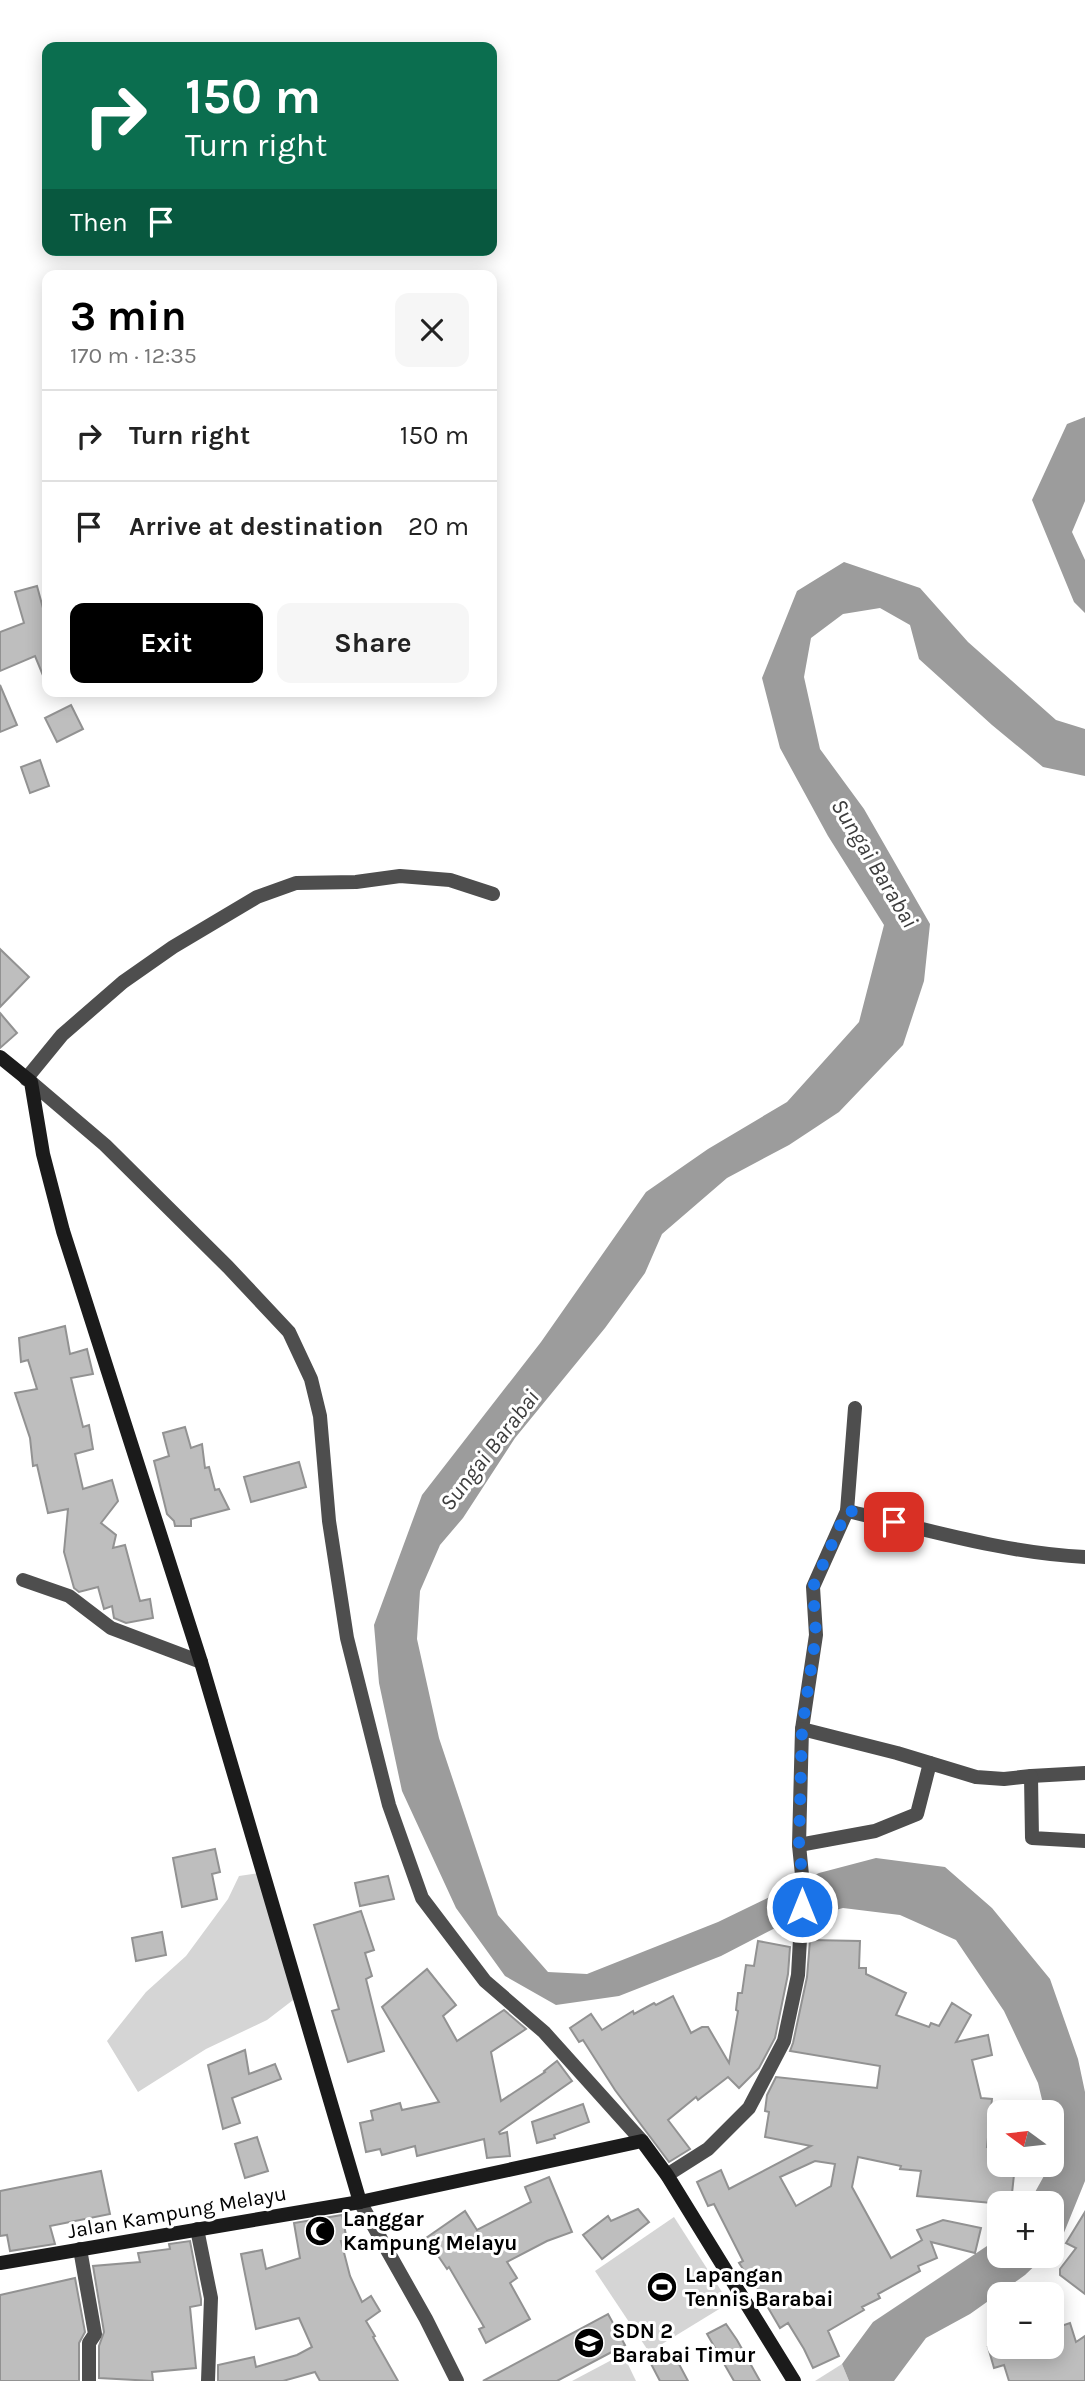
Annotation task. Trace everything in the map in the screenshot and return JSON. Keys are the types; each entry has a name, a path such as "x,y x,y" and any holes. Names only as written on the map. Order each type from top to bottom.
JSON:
{"main road":[{"path":"0,1057 29,1081 43,1154 63,1231 201,1662 360,2202"},
{"path":"642,2141 667,2175 794,2381"},
{"name":"Jalan Kampung Melayu","path":"0,2263 360,2202 642,2141"}],"street":[{"path":"494,894 450,880 400,876 356,882 296,883 257,897 173,947 122,982 62,1035 29,1081 105,1145 228,1267 289,1332 311,1379 320,1416 329,1521 347,1638 389,1805 422,1898 485,1981 544,2032 642,2141"},
{"path":"667,2175 708,2149 749,2108 783,2041 798,1975 803,1885 799,1845 802,1729 816,1635 813,1587 847,1510 855,1408"},
{"path":"847,1510 986,1544 1085,1558"},
{"path":"23,1580 69,1596 111,1628 201,1662"},
{"path":"802,1729 930,1762 976,1777 1004,1779 1085,1773"},
{"path":"799,1845 875,1831 917,1814 930,1762"},
{"path":"1031,1776 1032,1838 1085,1841"},
{"path":"360,2202 426,2319 457,2381"},
{"path":"197,2230 211,2298 208,2381"},
{"path":"79,2249 95,2334 89,2343 89,2381"}],"shaded area":[{"path":"259,1873 297,1997 267,2020 206,2049 138,2092 107,2041 146,1992 186,1956 228,1899 239,1876"},
{"name":"Lapangan Tennis Barabai","path":"674,2217 729,2303 649,2352 595,2271"},
{"path":"623,2354 636,2381 572,2381"},
{"path":"842,2364 849,2381 815,2381"}],"water":[{"path":"1085,417 1085,501 1072,532 1085,560 1085,613 1074,602 1032,500 1067,424"},
{"name":"Sungai Barabai","path":"844,562 920,588 968,642 1056,720 1085,729 1085,776 1043,767 919,659 910,625 880,608 843,614 811,638 804,677 820,749 864,809 930,924 924,981 903,1045 839,1112 789,1145 727,1178 662,1234 645,1273 605,1328 515,1438 463,1518 440,1545 420,1591 417,1639 439,1738 498,1915 548,1972 587,1974 718,1922 819,1873 876,1858 945,1867 992,1908 1050,1979 1078,2059 1085,2092 1085,2181 1064,2233 1064,2191 1036,2191 1043,2177 1064,2177 1064,2100 1042,2100 1038,2083 1004,2011 956,1940 900,1915 843,1908 781,1925 721,1956 619,1996 556,2005 505,1976 456,1908 402,1791 379,1683 374,1625 422,1495 541,1342 646,1192 708,1149 787,1102 859,1022 884,925 828,836 780,748 762,678 797,591"},
{"path":"987,2246 987,2268 1032,2268 1015,2282 987,2282 987,2302 926,2338 894,2381 849,2381 842,2364 873,2322"}],"building":[{"path":"37,586 42,604 42,673 35,656 0,671 0,632 24,623 15,592"},
{"path":"0,685 17,725 0,732"},
{"path":"71,705 83,729 57,742 45,718"},
{"path":"40,760 49,786 30,793 21,767"},
{"path":"0,949 29,977 0,1007"},
{"path":"0,1013 17,1033 0,1048"},
{"path":"65,1326 70,1354 87,1349 93,1374 71,1378 83,1427 89,1425 93,1449 75,1454 83,1489 112,1480 118,1501 101,1523 116,1535 113,1548 125,1545 140,1601 150,1599 153,1618 126,1623 114,1618 112,1606 104,1609 98,1587 79,1592 74,1588 64,1552 68,1509 48,1513 37,1465 33,1466 30,1438 15,1393 37,1389 28,1360 21,1362 19,1338"},
{"path":"185,1427 191,1448 202,1444 205,1468 209,1467 215,1490 219,1489 229,1509 191,1519 191,1526 175,1526 167,1514 154,1461 169,1456 163,1433"},
{"path":"299,1462 306,1487 251,1502 244,1477"},
{"path":"215,1849 220,1872 212,1874 217,1899 182,1907 173,1858"},
{"path":"388,1876 394,1899 360,1906 355,1883"},
{"path":"361,1911 374,1950 365,1953 372,1976 366,1979 384,2051 348,2062 332,2011 339,2009 314,1925"},
{"path":"162,1932 166,1955 136,1961 132,1938"},
{"path":"810,1940 860,1941 859,1968 866,1968 866,1974 906,1993 896,2015 929,2027 931,2023 939,2026 952,2003 971,2015 956,2042 988,2035 992,2055 972,2060 981,2098 992,2099 987,2100 987,2177 1014,2177 1012,2191 987,2191 987,2203 917,2196 921,2171 900,2169 901,2166 858,2157 852,2187 891,2258 922,2240 917,2230 943,2220 981,2228 975,2253 931,2242 937,2258 918,2266 920,2271 878,2294 880,2298 862,2307 864,2310 828,2331 839,2356 813,2368 788,2323 780,2328 739,2263 743,2261 714,2204 708,2206 697,2182 721,2170 729,2189 811,2146 765,2137 769,2112 765,2111 767,2095 776,2077 877,2088 880,2066 790,2051 807,1977","holes":["815,2161 835,2164 831,2186 796,2206 780,2177"]},
{"path":"758,1941 790,1947 788,1974 775,2038 759,2068 739,2088 728,2077 698,2100 696,2097 668,2120 690,2149 669,2162 615,2090 583,2040 579,2042 570,2028 591,2014 602,2030 633,2011 634,2014 673,1996 691,2033 708,2027 729,2063 738,2011 738,1993 742,1993 746,1965 754,1966"},
{"path":"427,1969 456,2005 443,2016 457,2041 504,2010 526,2029 491,2052 501,2101 557,2061 572,2081 499,2132 507,2132 510,2156 487,2158 484,2139 417,2156 415,2146 382,2155 380,2149 366,2152 360,2123 373,2120 371,2111 400,2103 402,2110 439,2102 382,2007"},
{"path":"245,2050 249,2074 275,2064 281,2079 232,2098 240,2123 223,2129 208,2065"},
{"path":"583,2104 589,2122 554,2135 555,2138 537,2143 532,2122"},
{"path":"257,2137 268,2171 245,2178 235,2144"},
{"path":"101,2171 110,2214 50,2226 55,2244 10,2251 7,2235 0,2236 0,2191"},
{"path":"549,2177 572,2232 547,2241 507,2262 517,2278 510,2283 530,2319 486,2343 479,2329 484,2327 449,2267 447,2269 426,2238 465,2211 477,2230 531,2202 525,2187"},
{"path":"638,2209 649,2222 602,2259 583,2235 608,2216 611,2221"},
{"path":"1085,2212 1085,2294 1060,2275 1060,2269 1064,2268 1064,2264 1076,2248 1066,2243"},
{"path":"342,2215 347,2240 341,2241 350,2276 362,2302 371,2296 380,2311 366,2321 398,2381 320,2381 315,2372 283,2381 218,2381 218,2365 254,2357 256,2367 297,2355 312,2347 299,2318 256,2329 241,2254 262,2250 266,2269 300,2258 294,2223"},
{"path":"190,2241 201,2299 201,2305 190,2307 196,2368 152,2372 153,2381 99,2378 99,2346 104,2332 93,2266 140,2262 138,2253 170,2249 169,2244"},
{"path":"75,2278 85,2332 79,2343 79,2381 0,2381 0,2295"},
{"name":"SDN 2 Barabai Timur","path":"608,2314 625,2345 557,2381 483,2381"},
{"path":"1070,2323 1076,2342 1085,2336 1085,2381 1009,2381 1004,2365 994,2368 991,2359 1064,2359 1064,2325"},
{"path":"726,2324 760,2381 734,2381 707,2334"},
{"path":"672,2351 688,2381 660,2381 650,2362"}],"place":[{"name":"Langgar Kampung Melayu","path":"320,2231"},
{"name":"Lapangan Tennis Barabai","path":"662,2287"},
{"name":"SDN 2 Barabai Timur","path":"589,2343"}],"route":[{"path":"802,1907 799,1845 802,1729 816,1635 813,1587 847,1510 894,1522"}]}
